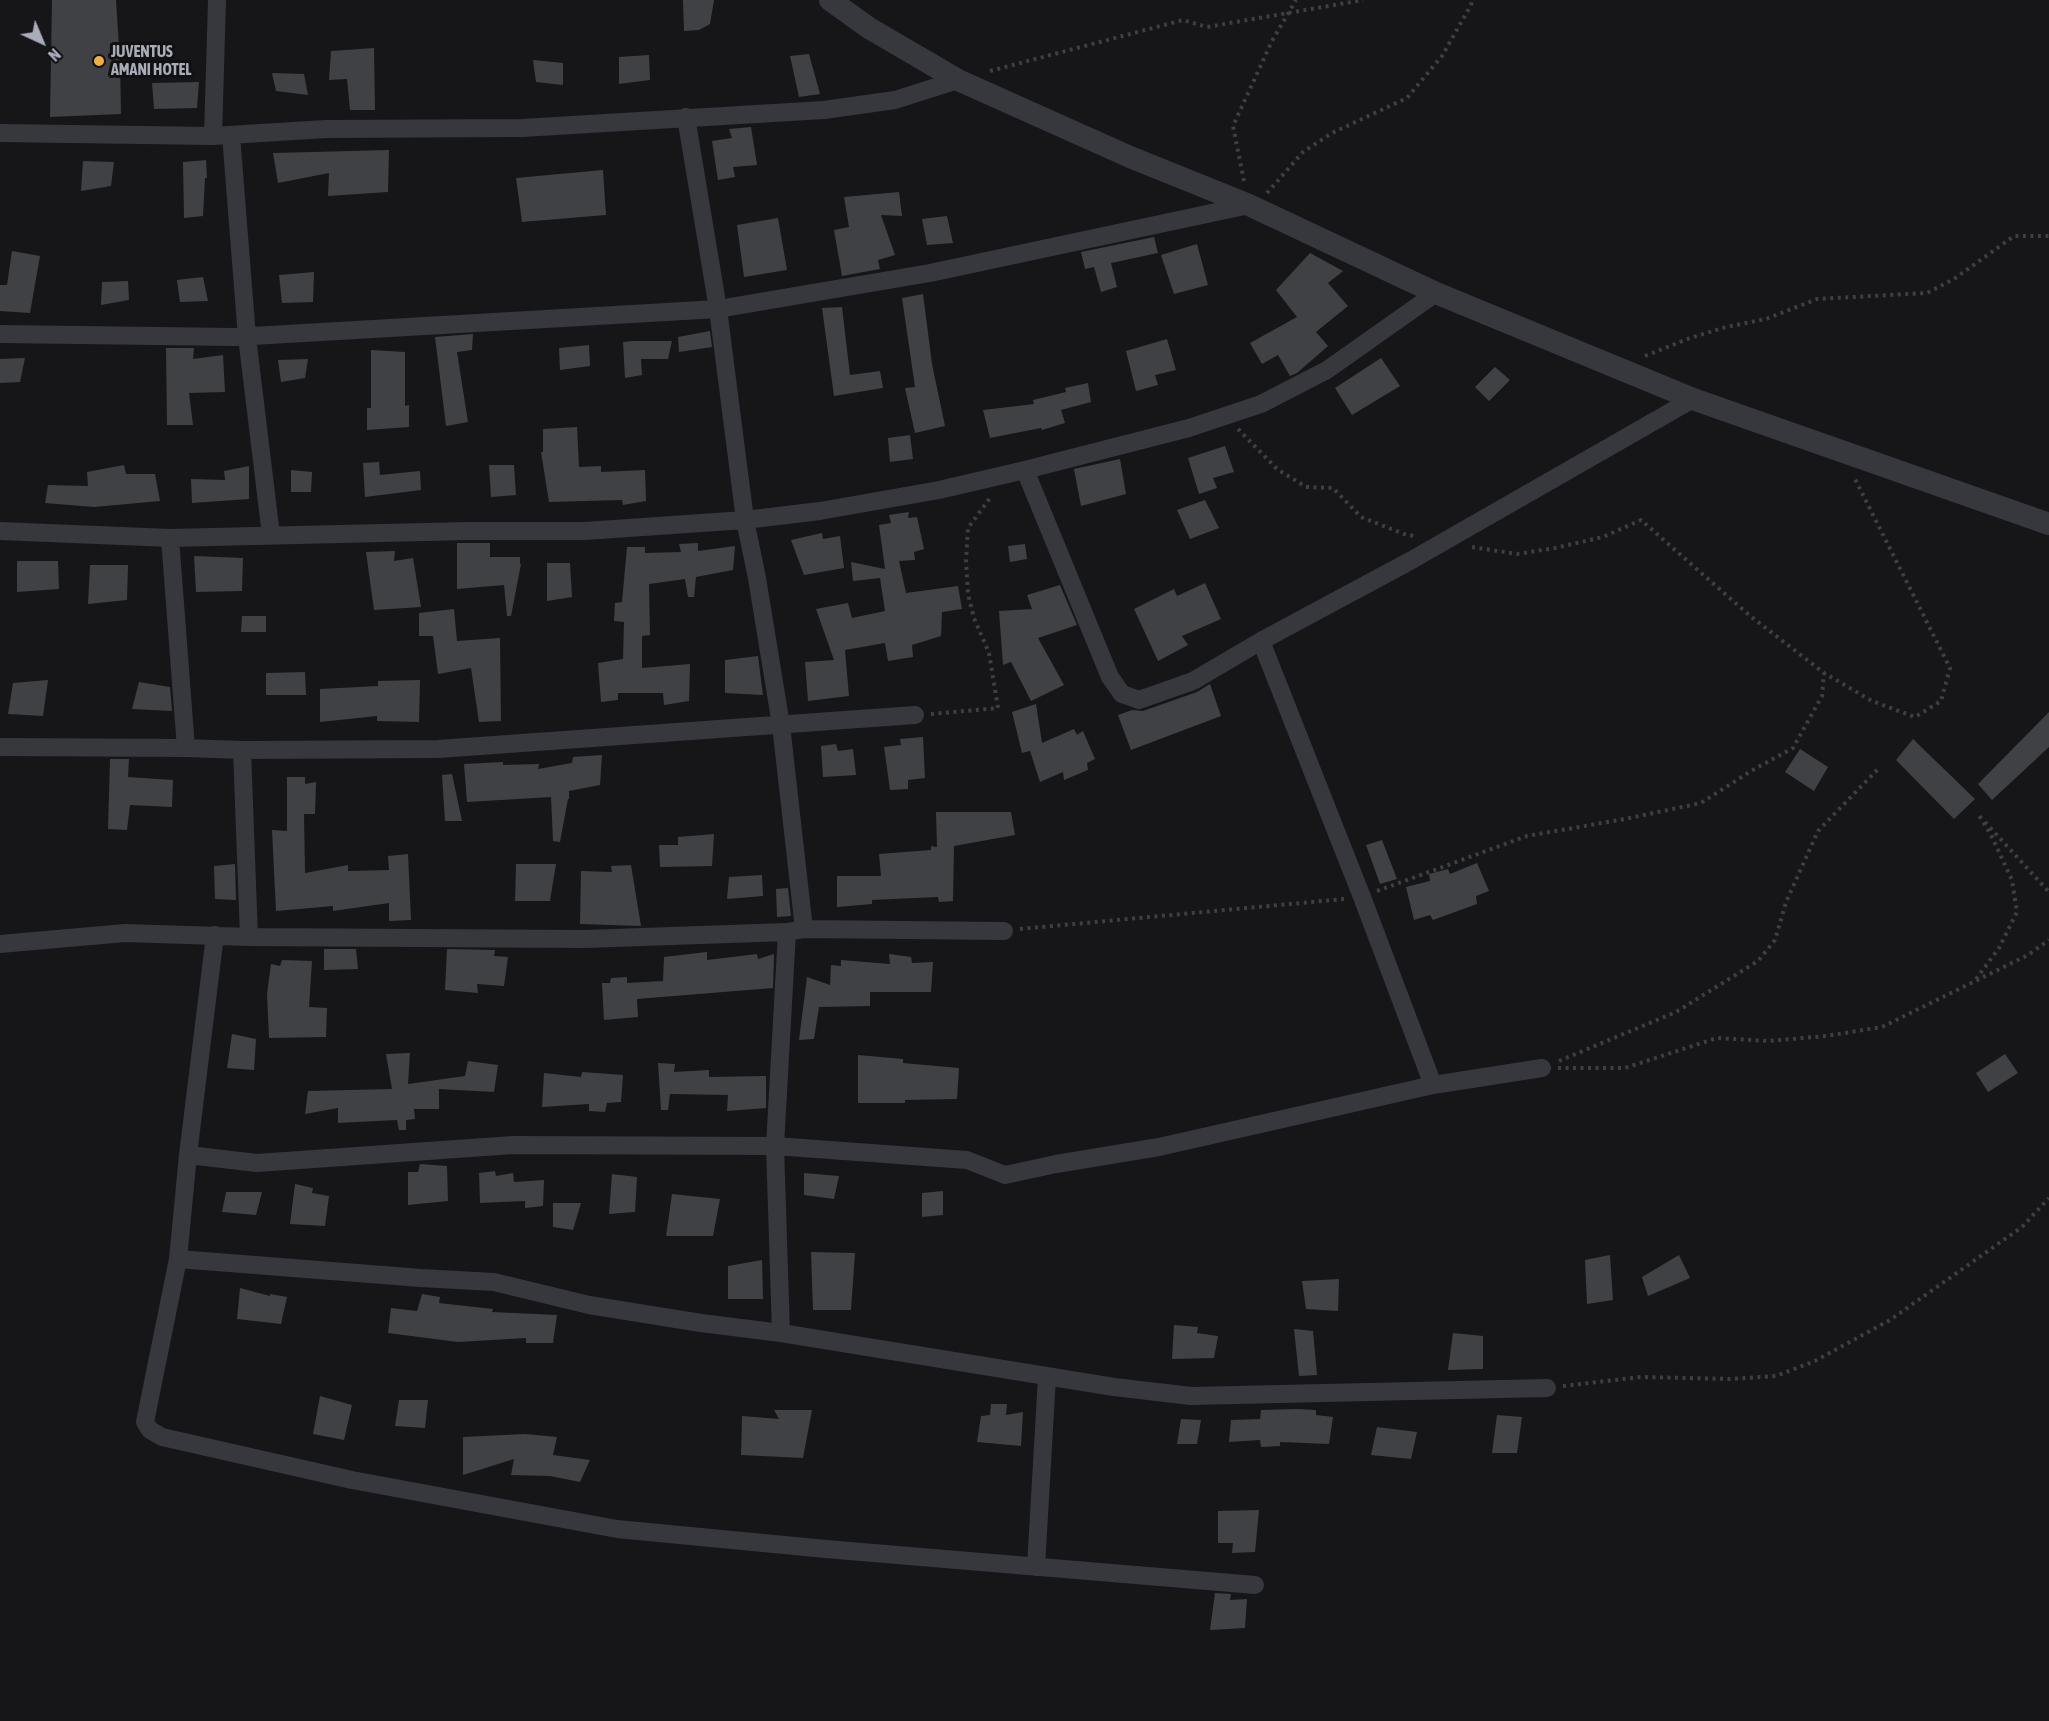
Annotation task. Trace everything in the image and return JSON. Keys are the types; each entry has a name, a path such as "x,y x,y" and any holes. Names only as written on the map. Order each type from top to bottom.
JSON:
{"street":[{"path":"217,0 222,135 271,535"},
{"path":"830,0 869,28 958,80 1130,157 1255,208 1436,293 1693,399 2049,524"},
{"path":"0,133 222,135 326,129 522,128 824,110 895,100 958,80"},
{"path":"686,117 718,309 745,520 781,724 796,931 775,1146 781,1333"},
{"path":"0,334 247,337 718,309 930,273 1255,208"},
{"path":"0,531 170,538 468,531 585,531 745,520 820,511 939,490 1025,470 1189,428 1261,404 1328,370 1436,293"},
{"path":"1025,470 1101,660 1122,694 1139,700 1193,681 1261,641 1441,544 1693,399"},
{"path":"170,538 186,748"},
{"path":"1261,641 1433,1085"},
{"path":"0,747 242,750 438,749 915,715"},
{"path":"242,750 249,937"},
{"path":"0,944 125,933 215,934 249,937 585,939 796,931 1004,931"},
{"path":"215,934 188,1155 178,1259 145,1422 150,1430 162,1437 352,1480 617,1529 1255,1585"},
{"path":"188,1155 257,1163 513,1145 775,1146 967,1160 1005,1175 1160,1147 1433,1085 1542,1068"},
{"path":"178,1259 494,1282 589,1305 781,1333 1047,1377 1191,1396 1547,1389"},
{"path":"1036,1567 1047,1377"}],"path":[{"path":"1255,208 1233,126 1272,41 1296,0"},
{"path":"958,80 1183,20 1207,27 1363,0"},
{"path":"1255,208 1303,152 1332,133 1407,98 1442,56 1472,0"},
{"path":"1624,371 1629,362 1690,338 1726,327 1766,319 1817,299 1928,293 1954,279 2014,236 2049,236"},
{"path":"1229,415 1241,432 1276,469 1306,488 1333,488 1361,517 1404,534 1441,544 1517,554 1603,537 1641,520 1749,615 1824,672 1872,701 1915,717 1941,701 1950,668 1841,451"},
{"path":"915,715 998,708 989,653 974,618 968,594 966,560 968,528 995,493"},
{"path":"1004,931 1362,897 1527,836 1701,803 1751,771 1793,748 1822,696 1824,672"},
{"path":"1542,1068 1676,1012 1758,961 1776,940 1786,902 1818,831 1879,768"},
{"path":"1974,981 1999,948 2017,912 2012,880 1991,835 1978,814 2049,892"},
{"path":"1542,1068 1625,1068 1717,1038 1769,1041 1882,1028 2028,954 2049,940"},
{"path":"1547,1389 1641,1377 1730,1379 1776,1376 1815,1360 1890,1320 2022,1227 2049,1198"}],"building":[{"path":"52,0 116,0 121,114 50,117"},
{"path":"683,0 714,0 710,24 699,30 684,31"},
{"path":"374,48 375,110 350,110 347,79 329,80 331,51"},
{"path":"809,54 820,94 799,97 790,56"},
{"path":"649,55 650,80 619,84 619,57"},
{"path":"533,60 563,63 563,85 536,82"},
{"path":"272,73 304,74 308,95 276,91"},
{"path":"199,82 197,108 154,109 152,83"},
{"path":"751,127 757,165 733,167 735,177 718,180 712,141 732,138 729,129"},
{"path":"389,150 388,192 328,196 329,173 278,183 273,153"},
{"path":"206,160 207,178 205,178 203,216 184,218 183,162"},
{"path":"83,161 114,162 111,186 81,191"},
{"path":"603,170 606,215 522,222 516,178"},
{"path":"899,192 902,216 881,215 895,255 878,260 880,269 842,276 834,230 849,227 844,197"},
{"path":"947,216 953,243 927,245 922,219"},
{"path":"778,218 787,270 744,277 737,225"},
{"path":"1154,237 1158,253 1111,263 1117,287 1101,292 1094,267 1085,269 1081,252"},
{"path":"1197,244 1208,285 1174,294 1161,255"},
{"path":"12,251 40,256 30,313 0,311 0,285 7,285"},
{"path":"1310,253 1343,271 1328,283 1348,306 1316,332 1328,346 1297,373 1290,376 1278,355 1262,364 1250,343 1297,317 1276,290"},
{"path":"314,272 313,302 282,303 279,275"},
{"path":"203,277 208,301 180,302 177,280"},
{"path":"128,281 129,300 101,305 102,282"},
{"path":"923,294 932,364 945,426 915,433 905,388 915,387 902,298"},
{"path":"842,307 850,375 880,371 883,388 834,396 822,308"},
{"path":"710,331 712,347 679,352 678,337"},
{"path":"473,334 472,350 457,352 468,422 446,426 435,337"},
{"path":"1167,339 1176,370 1155,375 1158,385 1136,391 1126,351"},
{"path":"672,341 668,359 641,359 642,375 625,378 623,342"},
{"path":"589,345 590,366 560,370 559,348"},
{"path":"166,348 194,348 193,359 223,355 225,392 189,393 193,425 167,425"},
{"path":"371,350 405,352 405,406 409,405 409,427 367,430 367,408 371,408"},
{"path":"25,358 20,382 0,383 0,359"},
{"path":"1381,358 1400,386 1352,415 1335,388"},
{"path":"308,359 305,378 281,382 278,360"},
{"path":"1495,367 1510,380 1489,401 1475,387"},
{"path":"1088,383 1091,402 1061,410 1065,423 1042,430 1041,428 990,438 983,410 1034,404 1033,400 1066,392 1065,388"},
{"path":"577,427 579,467 601,466 601,472 645,470 646,501 623,505 622,500 549,502 541,452 543,452 543,429"},
{"path":"910,435 913,459 890,462 888,438"},
{"path":"1225,446 1234,472 1213,478 1217,488 1199,494 1188,458"},
{"path":"1120,459 1126,494 1081,506 1074,469"},
{"path":"379,462 380,475 420,471 421,490 365,497 363,463"},
{"path":"124,465 126,474 155,474 160,501 94,507 45,503 48,485 88,486 87,472"},
{"path":"489,465 514,465 516,495 491,497"},
{"path":"249,466 249,499 192,503 191,479 225,480 224,471"},
{"path":"291,470 312,472 311,492 291,492"},
{"path":"1205,500 1219,528 1190,539 1177,510"},
{"path":"909,512 908,518 917,517 924,549 914,552 915,560 899,561 906,593 958,586 962,609 942,612 941,636 912,645 913,657 888,661 885,643 845,650 849,696 808,701 805,662 834,660 816,609 848,603 852,618 885,611 880,578 853,581 851,562 885,569 879,525 891,523 889,515"},
{"path":"822,533 823,539 840,536 844,568 804,575 791,540"},
{"path":"457,543 490,543 490,557 520,557 521,564 511,616 507,616 504,585 457,589"},
{"path":"698,543 698,551 735,546 733,570 696,577 694,597 688,597 685,579 649,584 650,635 642,636 642,668 690,664 689,701 664,705 663,693 618,693 618,700 601,702 598,663 623,659 624,622 614,621 615,603 622,602 627,547 645,547 645,553 681,552 679,544"},
{"path":"1025,544 1027,559 1010,562 1008,546"},
{"path":"395,551 394,561 413,558 421,607 374,610 366,552"},
{"path":"194,556 243,558 242,591 196,592"},
{"path":"17,561 58,561 59,589 17,592"},
{"path":"547,563 570,563 572,597 547,601"},
{"path":"90,565 128,565 127,600 88,604"},
{"path":"1205,583 1221,619 1182,636 1188,645 1158,661 1134,609 1174,589 1177,596"},
{"path":"1060,585 1077,625 1038,638 1064,685 1031,701 1011,662 1003,665 999,611 1032,609 1027,595"},
{"path":"454,609 457,641 500,638 501,721 479,722 471,668 438,674 433,636 419,636 419,613"},
{"path":"242,616 266,616 266,632 241,632"},
{"path":"758,656 763,695 725,693 725,660"},
{"path":"305,672 306,695 266,695 266,673"},
{"path":"48,680 43,716 8,714 13,683"},
{"path":"420,680 419,722 377,721 377,716 320,722 320,689 378,686 378,681"},
{"path":"139,682 170,687 172,711 132,709"},
{"path":"1210,684 1221,716 1131,750 1118,715 1132,710 1143,711 1197,692"},
{"path":"1036,704 1042,743 1074,729 1077,735 1083,731 1095,759 1087,763 1088,770 1064,780 1063,772 1040,782 1030,751 1022,753 1012,712"},
{"path":"2049,712 2049,747 1992,800 1978,784"},
{"path":"923,737 925,778 908,780 908,789 890,790 884,747 901,745 900,739"},
{"path":"1913,739 1975,799 1954,819 1896,760"},
{"path":"836,744 838,751 853,749 856,775 823,777 821,746"},
{"path":"1800,749 1828,767 1814,791 1785,772"},
{"path":"602,755 600,785 569,791 560,842 553,841 551,797 467,802 464,764 503,762 503,765 539,764 538,769 572,763 573,757"},
{"path":"110,759 129,759 128,777 173,780 172,807 130,805 127,830 108,829"},
{"path":"452,774 462,821 445,821 442,775"},
{"path":"287,777 305,777 305,784 316,782 315,814 304,814 305,873 348,865 348,871 389,870 388,856 408,854 411,920 389,921 389,903 333,911 333,906 276,911 272,830 287,831"},
{"path":"936,812 1011,812 1015,835 954,846 953,901 939,902 938,897 872,900 872,904 837,907 837,876 881,876 879,854 931,850 931,846 937,847"},
{"path":"714,834 712,866 660,867 659,845 678,845 678,837"},
{"path":"1382,840 1397,879 1380,884 1366,845"},
{"path":"1477,863 1489,891 1476,896 1477,904 1433,920 1430,915 1414,920 1406,887 1430,881 1429,874 1448,869 1450,874"},
{"path":"235,864 236,900 215,899 214,866"},
{"path":"516,864 556,864 550,901 515,901"},
{"path":"631,865 641,926 580,924 581,871 612,872 611,866"},
{"path":"762,875 763,896 727,899 729,877"},
{"path":"788,888 791,916 777,917 776,889"},
{"path":"324,949 356,949 358,969 324,970"},
{"path":"447,949 495,950 494,956 508,957 504,986 477,984 478,993 445,990"},
{"path":"707,952 707,960 757,954 758,959 774,954 773,988 637,999 638,1017 604,1020 602,983 610,983 611,978 627,977 627,983 663,981 664,957"},
{"path":"889,954 911,957 912,963 933,962 931,992 870,992 870,1006 819,1007 814,1039 799,1040 807,977 830,985 831,965 841,966 841,960 890,964"},
{"path":"282,960 312,961 309,1007 327,1008 326,1037 269,1038 267,994 271,964 280,966"},
{"path":"232,1034 256,1039 254,1070 227,1068"},
{"path":"410,1053 408,1084 465,1076 468,1061 498,1065 494,1092 439,1089 439,1109 414,1109 415,1119 406,1120 406,1130 399,1130 397,1120 338,1123 338,1108 305,1114 308,1091 392,1089 386,1054"},
{"path":"2005,1054 2018,1073 1988,1092 1976,1073"},
{"path":"858,1055 903,1059 903,1063 959,1068 957,1099 905,1100 905,1103 858,1103"},
{"path":"658,1063 675,1064 674,1072 709,1070 709,1077 766,1076 766,1108 727,1111 728,1095 670,1094 668,1110 661,1110"},
{"path":"582,1072 623,1075 621,1102 607,1103 605,1112 589,1111 589,1104 542,1107 544,1073 581,1077"},
{"path":"420,1164 447,1166 448,1201 408,1205 408,1172 418,1172"},
{"path":"495,1171 496,1176 513,1173 514,1182 544,1180 543,1206 525,1208 525,1201 480,1203 479,1173"},
{"path":"804,1173 839,1176 834,1199 804,1195"},
{"path":"612,1174 637,1177 635,1212 609,1214"},
{"path":"295,1184 313,1188 312,1193 329,1196 325,1226 290,1224"},
{"path":"943,1191 943,1215 922,1217 922,1193"},
{"path":"226,1192 262,1192 256,1215 222,1212"},
{"path":"672,1194 720,1199 713,1236 666,1236"},
{"path":"553,1203 581,1203 573,1230 553,1227"},
{"path":"811,1252 855,1253 851,1310 813,1310"},
{"path":"1610,1255 1613,1300 1587,1304 1585,1260"},
{"path":"1679,1255 1690,1278 1648,1296 1642,1277"},
{"path":"762,1260 763,1299 728,1299 728,1266"},
{"path":"1339,1279 1338,1311 1306,1309 1302,1281"},
{"path":"240,1288 270,1296 270,1294 287,1297 281,1324 237,1319"},
{"path":"422,1294 440,1297 439,1303 493,1309 492,1312 557,1315 553,1343 526,1343 526,1338 458,1342 388,1333 391,1308 417,1311"},
{"path":"1174,1325 1198,1327 1197,1333 1218,1336 1214,1358 1172,1359"},
{"path":"1294,1329 1313,1331 1317,1375 1299,1376"},
{"path":"1453,1333 1483,1336 1483,1369 1448,1370"},
{"path":"320,1396 352,1405 344,1440 313,1434"},
{"path":"399,1400 428,1400 425,1428 395,1426"},
{"path":"991,1404 1007,1404 1006,1415 1023,1412 1021,1446 977,1442 981,1416 990,1415"},
{"path":"774,1410 812,1410 803,1458 741,1455 742,1416 779,1419"},
{"path":"1261,1410 1316,1410 1316,1415 1333,1417 1329,1444 1280,1442 1280,1446 1261,1447 1260,1440 1229,1442 1231,1420 1260,1419"},
{"path":"1497,1415 1522,1417 1517,1453 1492,1453"},
{"path":"1181,1419 1201,1420 1197,1444 1177,1444"},
{"path":"1377,1427 1417,1432 1411,1459 1371,1455"},
{"path":"525,1434 557,1437 553,1455 590,1460 580,1482 550,1476 511,1475 514,1459 463,1475 463,1437"},
{"path":"1259,1510 1255,1552 1232,1553 1233,1543 1218,1543 1218,1511"},
{"path":"1215,1593 1231,1594 1230,1600 1247,1599 1245,1628 1210,1630"}],"place":[{"name":"JUVENTUS AMANI HOTEL","path":"99,61"}]}
